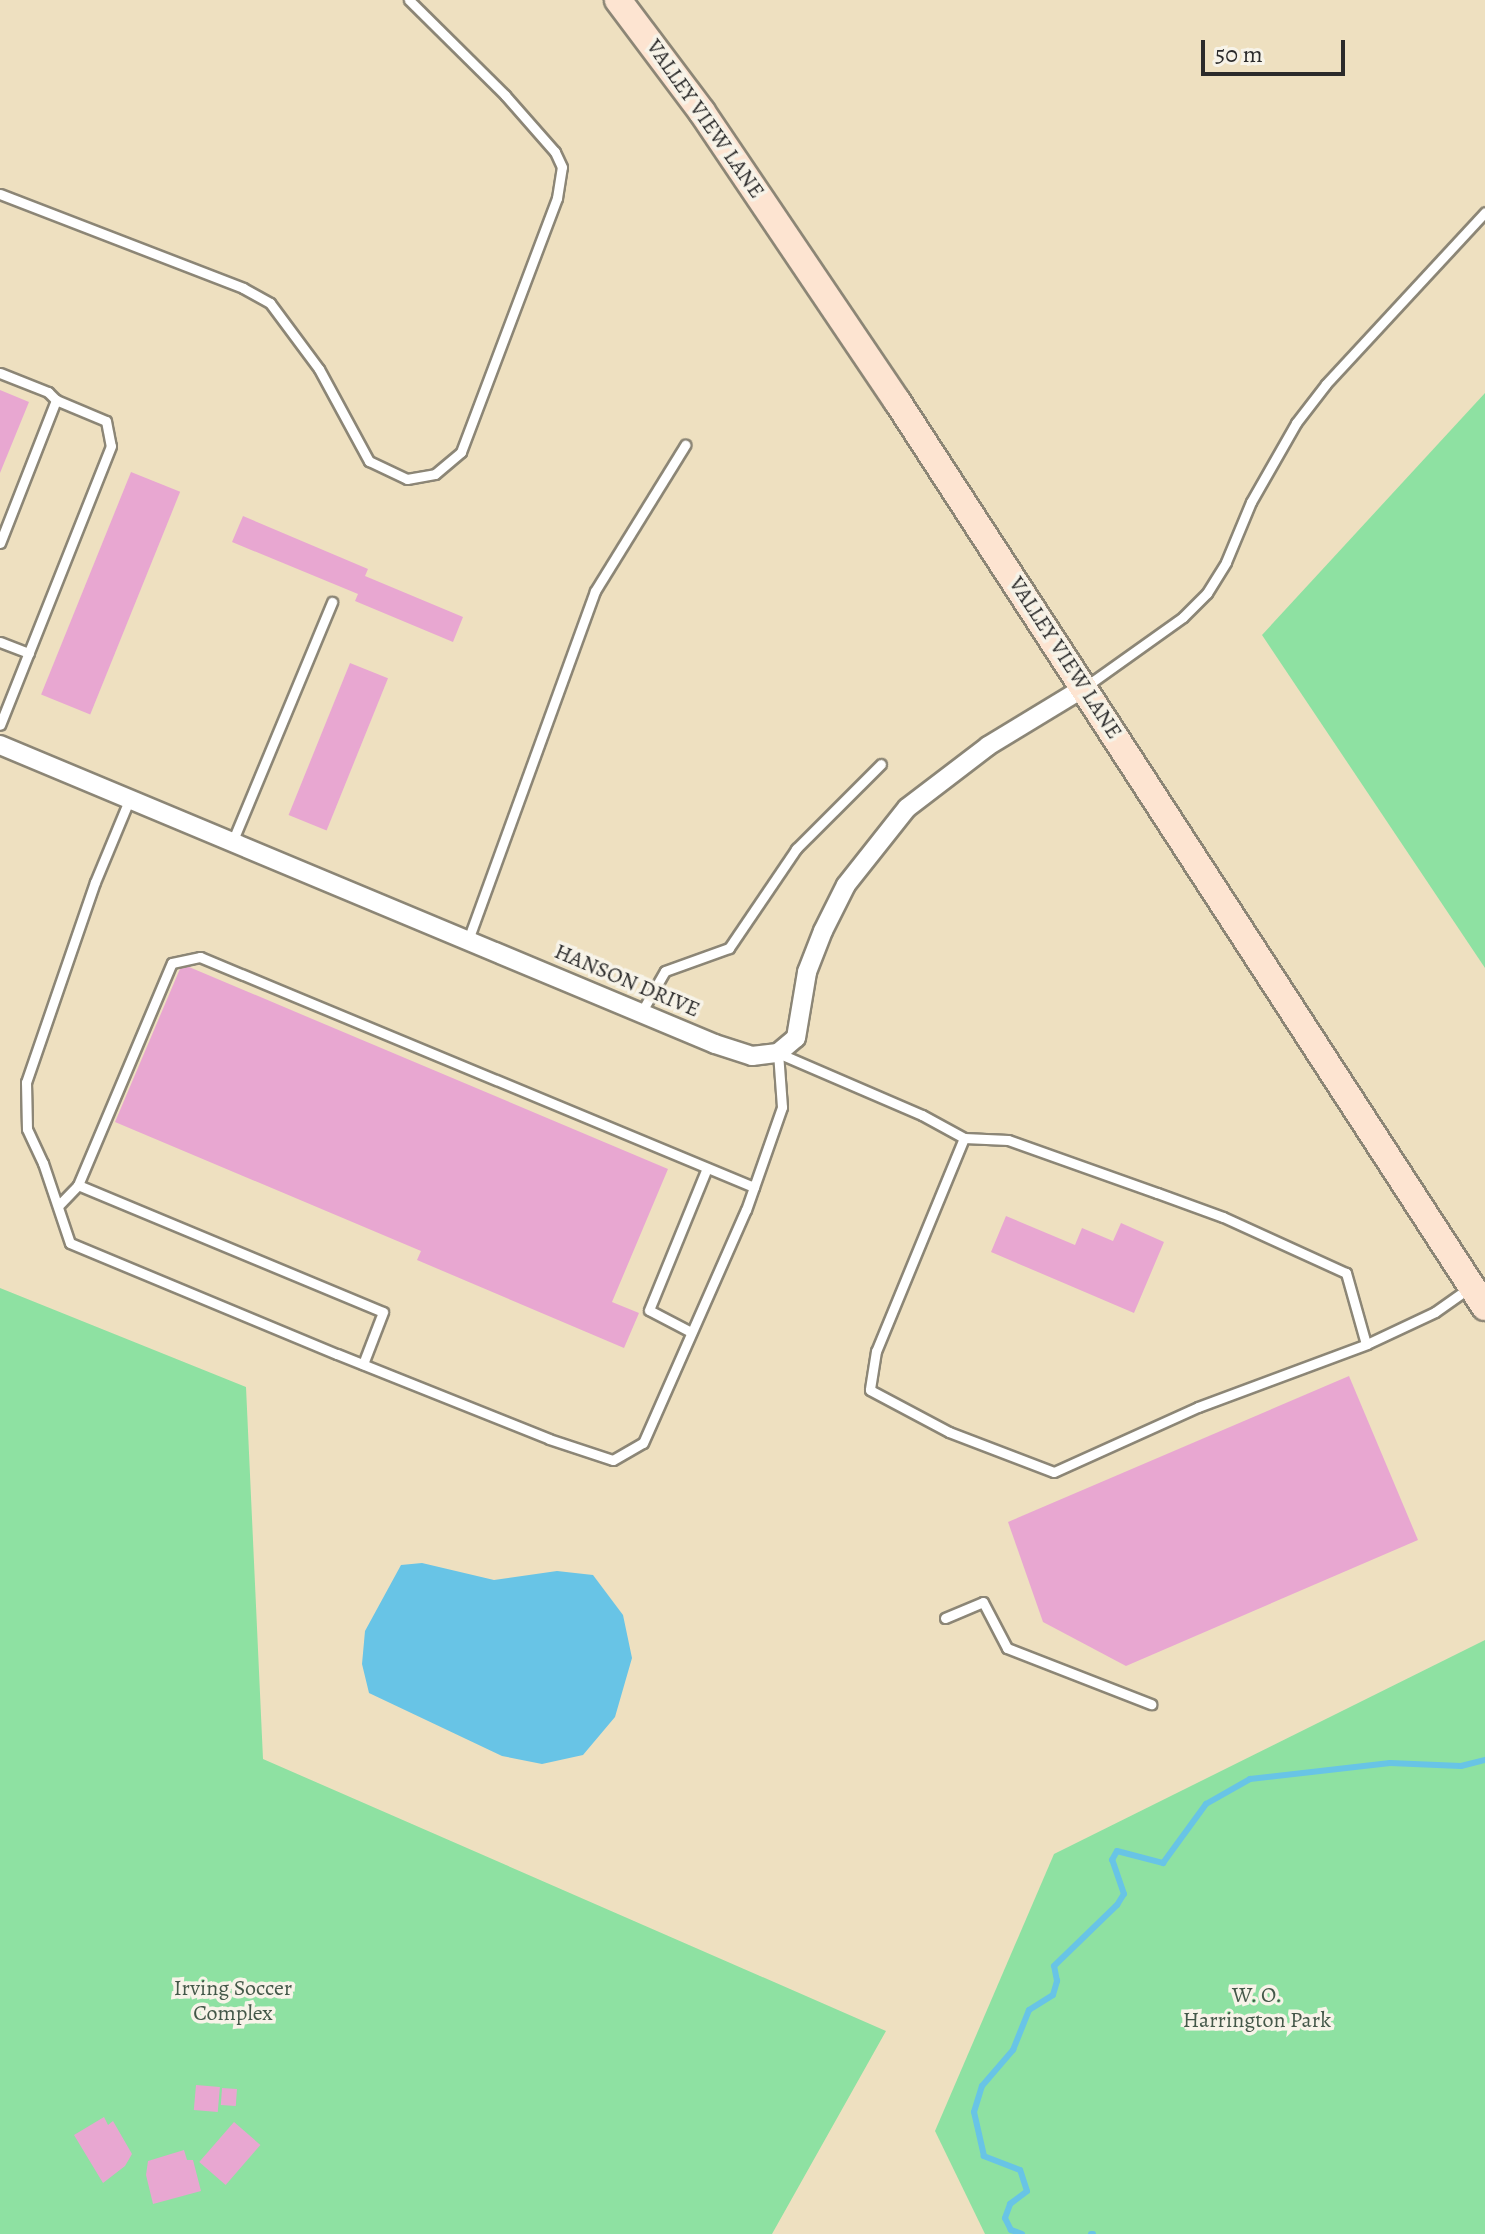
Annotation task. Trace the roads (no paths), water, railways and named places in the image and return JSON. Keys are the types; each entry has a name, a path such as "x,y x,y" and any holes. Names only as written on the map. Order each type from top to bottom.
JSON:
{"main road":[{"name":"VALLEY VIEW LANE","path":"609,0 624,9 711,125 1085,687 1479,1297"}],"street":[{"path":"778,1053 796,1038 807,972 846,885 899,818 977,754 1085,687"},
{"name":"HANSON DRIVE","path":"0,745 641,1013 752,1056 778,1053"}],"lane":[{"path":"0,194 243,288 270,303 319,369 369,461 407,479 435,474 461,452 557,198 562,167 555,152 505,95 409,0"},
{"path":"1085,687 1143,648 1183,617 1207,593 1226,562 1262,479 1296,423 1326,384 1485,212"},
{"path":"0,373 48,392 56,400 106,421 111,446 29,653 3,709 0,725"},
{"path":"0,543 56,400"},
{"path":"468,940 595,591 685,445"},
{"path":"233,840 332,602"},
{"path":"0,642 29,653"},
{"path":"641,1013 665,971 729,948 796,849 881,764"},
{"path":"130,798 95,882 26,1082 27,1129 70,1243 363,1364 613,1460 643,1443 754,1187 782,1107 778,1053 922,1115 964,1138 1008,1140 1083,1166 1223,1217 1346,1273 1366,1344"},
{"path":"58,1206 78,1185 172,963 200,957 754,1187"},
{"path":"964,1138 876,1351 870,1390 949,1432 1054,1472 1198,1407 1366,1344 1435,1312 1479,1297"},
{"path":"691,1332 649,1310 707,1168"},
{"path":"78,1185 383,1312 363,1364"},
{"path":"945,1618 983,1602 1007,1648 1151,1704"}],"water":[{"path":"422,1563 494,1580 557,1571 593,1575 623,1615 632,1658 615,1717 583,1755 542,1764 502,1756 369,1693 362,1664 365,1631 401,1565"}],"waterway":[{"path":"1022,2234 1011,2230 1005,2218 1010,2204 1027,2191 1020,2170 984,2156 974,2112 982,2086 1013,2050 1029,2010 1053,1995 1057,1981 1054,1966 1117,1905 1124,1894 1112,1860 1117,1851 1163,1863 1206,1804 1250,1779 1390,1763 1461,1766 1485,1760"}],"park label":[{"name":"Irving Soccer Complex","path":"233,2000"},
{"name":"W. O. Harrington Park","path":"1257,2008"}]}
